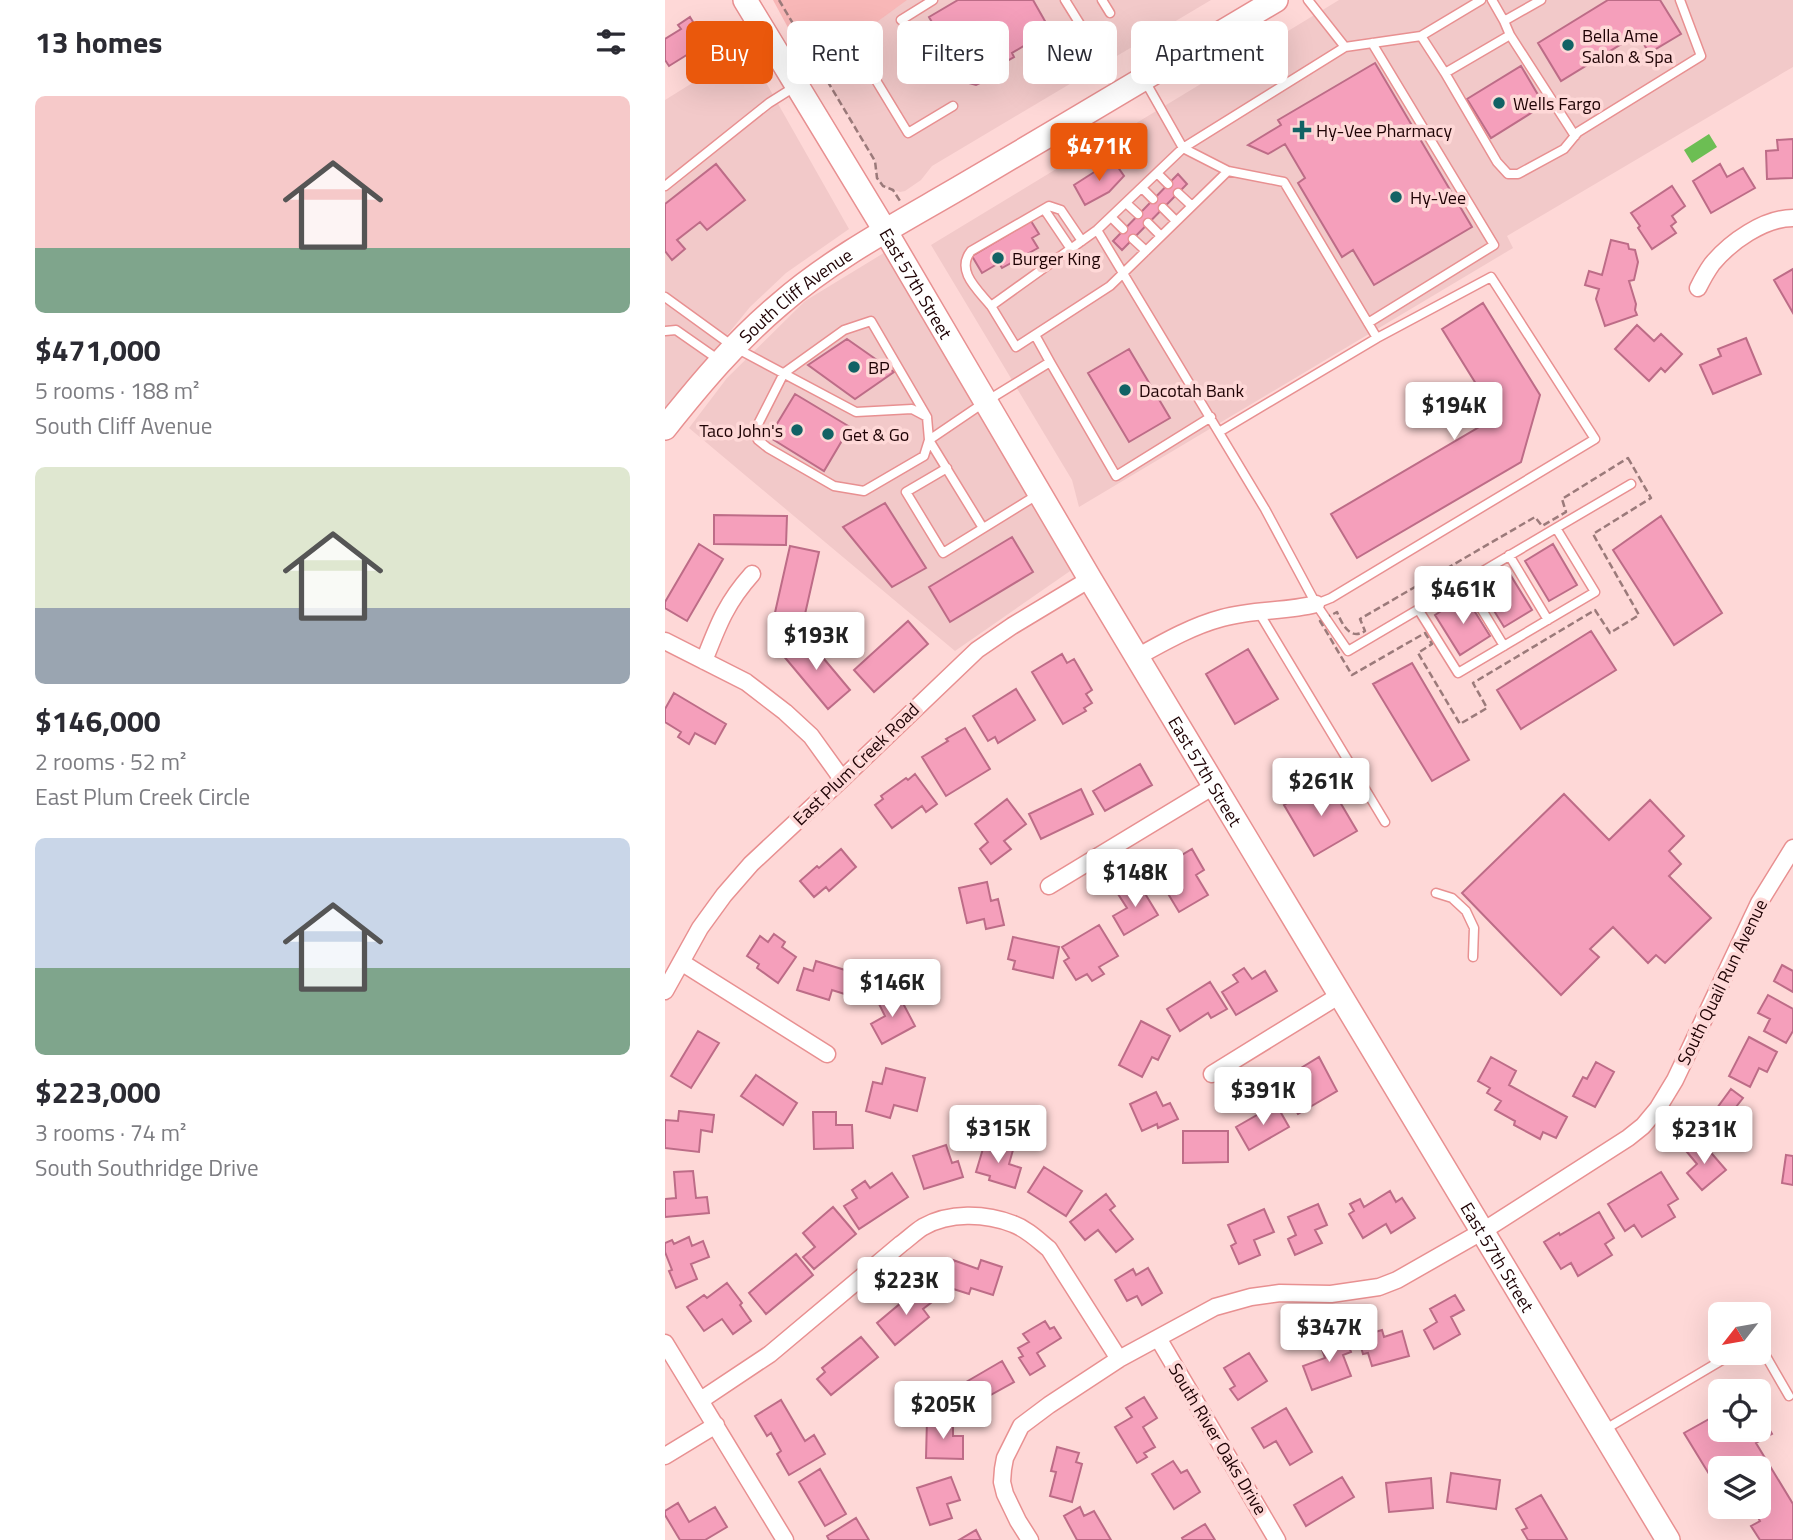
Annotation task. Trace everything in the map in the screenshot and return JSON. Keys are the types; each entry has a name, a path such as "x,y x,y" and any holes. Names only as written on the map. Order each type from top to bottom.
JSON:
{"main road":[{"name":"East 57th Street","path":"745,0 1668,1540"},
{"name":"South Cliff Avenue","path":"1241,21 1276,0"},
{"name":"South Cliff Avenue","path":"665,428 727,354 800,287 885,232 1136,84"}],"street":[{"path":"1698,288 1711,265 1726,249 1765,225 1776,220 1793,218"},
{"path":"704,662 724,612 738,590 753,574"},
{"name":"East Plum Creek Road","path":"665,991 700,928 751,863 977,650 1090,579"},
{"path":"1137,657 1196,627 1222,618 1315,604"},
{"path":"665,641 746,682 785,712 811,736 842,779"},
{"path":"1049,886 1214,786"},
{"name":"South Quail Run Avenue","path":"1030,1540 1005,1494 1002,1482 1005,1458 1021,1426 1049,1405 1119,1359 1215,1307 1251,1297 1280,1293 1331,1294 1379,1287 1397,1280 1483,1231 1643,1126 1675,1080 1759,903 1793,848"},
{"path":"681,962 827,1054"},
{"path":"1212,1074 1341,995"},
{"path":"701,1400 770,1354 923,1227 953,1216 986,1217 1014,1224 1042,1242 1119,1359"},
{"name":"South River Oaks Drive","path":"1158,1338 1277,1540"},
{"path":"665,1343 785,1540"},
{"path":"665,1456 716,1425"}],"lane":[{"path":"901,20 933,0"},
{"path":"1065,0 1078,21"},
{"path":"1102,0 1110,13"},
{"path":"1308,0 1345,47"},
{"path":"991,306 1097,230 1183,148 1345,47 1421,36 1481,0"},
{"path":"1492,0 1510,35 1575,136"},
{"path":"1504,22 1541,0"},
{"path":"1421,36 1497,162 1508,174 1518,174 1564,149 1578,132 1701,56 1680,0"},
{"path":"1445,74 1510,35"},
{"path":"1368,323 1494,245 1372,43"},
{"path":"878,84 908,133 953,106"},
{"path":"1147,84 1183,148 1227,171 1284,182 1377,338"},
{"path":"665,186 769,103 796,86"},
{"path":"1082,241 1061,210 1049,206 971,251 965,258 965,268 970,280 991,306 1016,347 1110,286 1227,171"},
{"path":"1157,173 1168,184"},
{"path":"1142,188 1153,199"},
{"path":"1178,193 1192,206"},
{"path":"1126,203 1138,214"},
{"path":"1163,208 1176,221"},
{"path":"1044,209 1071,249"},
{"path":"1111,217 1123,229"},
{"path":"1148,223 1161,236"},
{"path":"1097,230 1265,509 1315,604 1347,651 1631,484"},
{"path":"1133,239 1146,251"},
{"path":"1219,432 1377,338 1491,277 1595,439 1331,598 1315,604"},
{"path":"665,297 727,354"},
{"path":"871,321 927,417 929,440 924,456 864,491 834,486 768,448 758,440 754,432 784,373 844,330 871,321"},
{"path":"665,331 675,330 727,354 784,373 856,411 912,409 927,417"},
{"path":"1035,335 1116,476 1211,417"},
{"path":"929,440 1050,362"},
{"path":"929,440 983,528"},
{"path":"947,468 906,492 943,553 1039,494"},
{"path":"1418,609 1458,673 1504,646 1595,592 1556,528"},
{"path":"1509,555 1548,620"},
{"path":"1465,582 1504,646"},
{"path":"1258,611 1385,822"},
{"path":"1436,893 1452,898 1466,911 1474,928 1473,957"},
{"path":"1603,1431 1714,1365"},
{"path":"1771,1365 1789,1396"}],"path":[{"path":"779,0 875,162 877,178 883,186 893,190"},
{"path":"1628,458 1651,498 1593,534 1639,615 1610,633 1595,610 1473,683 1486,708 1460,724 1418,653 1432,644 1425,633 1352,675 1320,621 1325,618 1337,612 1348,631 1353,635 1360,635 1365,631 1360,619 1535,517 1542,526 1566,512 1562,499 1628,458"}],"shaded area":[{"path":"773,0 907,0 878,21 787,21 787,26"},
{"path":"904,0 1211,0 1176,21 1131,21 1131,48 1117,56 1117,21 1023,21 1023,84 1070,84 932,166 921,180 900,192 883,186 877,178 875,161 829,84 883,84 883,21 875,21"},
{"path":"1339,0 1793,0 1793,67 1507,236 1513,248 1079,507 1072,480 931,245 1201,84 1288,84 1288,31"},
{"path":"691,84 767,84 849,229 786,273 750,307 665,411 665,100"},
{"path":"1709,134 1717,147 1692,163 1684,150"},
{"path":"887,251 1073,569 955,651 689,428 727,378 805,301"}],"building":[{"path":"958,0 1033,0 1045,21 1023,21 1023,46 1012,53 1014,57 1009,60 1009,21 931,21 929,17"},
{"path":"1608,0 1660,0 1681,34 1649,53 1638,34 1561,81 1538,43"},
{"path":"690,17 692,21 686,21 686,55 669,66 665,60 665,39 681,29 678,25"},
{"path":"1375,63 1472,227 1374,285 1353,250 1342,257 1298,183 1305,178 1285,144 1268,154 1248,145 1281,125 1278,120"},
{"path":"1521,66 1544,105 1491,138 1467,99"},
{"path":"1793,139 1793,178 1767,179 1766,151 1778,150 1777,140"},
{"path":"1113,160 1124,176 1109,192 1085,205 1074,185"},
{"path":"716,164 745,200 707,230 700,222 677,240 685,249 672,260 665,251 665,204"},
{"path":"1720,164 1727,177 1743,168 1755,188 1711,213 1693,181"},
{"path":"1178,174 1187,184 1122,250 1113,241"},
{"path":"1672,186 1685,206 1672,216 1676,222 1671,226 1676,233 1652,249 1631,213"},
{"path":"1031,221 1039,234 1032,238 1038,248 1002,268 999,263 982,273 972,256"},
{"path":"1611,240 1628,244 1629,249 1635,250 1638,262 1634,280 1629,281 1637,315 1605,326 1596,299 1599,289 1585,285 1589,271 1602,275"},
{"path":"1793,269 1793,313 1774,280"},
{"path":"1483,303 1540,395 1521,462 1357,558 1331,514 1479,427 1486,400 1442,329"},
{"path":"1637,325 1654,341 1661,334 1682,354 1665,372 1661,368 1649,381 1615,349"},
{"path":"1746,338 1761,374 1713,394 1700,365 1721,356 1718,349"},
{"path":"847,339 894,372 855,399 808,365"},
{"path":"1129,349 1170,418 1129,442 1088,373"},
{"path":"795,394 850,427 824,471 769,437"},
{"path":"885,503 926,568 892,587 843,527"},
{"path":"714,515 787,516 786,545 714,544"},
{"path":"1661,516 1722,613 1674,645 1613,550"},
{"path":"1012,537 1033,572 950,622 929,587"},
{"path":"699,544 723,559 687,621 665,608 665,602"},
{"path":"1553,544 1577,585 1549,601 1525,561"},
{"path":"790,546 819,552 803,623 774,617"},
{"path":"1508,571 1532,610 1504,627 1480,588"},
{"path":"1465,596 1490,636 1460,655 1435,615"},
{"path":"908,621 928,644 874,692 854,670"},
{"path":"1591,631 1616,670 1521,729 1497,690"},
{"path":"804,635 850,690 828,709 782,654"},
{"path":"1248,649 1278,699 1235,724 1206,674"},
{"path":"1062,654 1067,663 1074,659 1092,690 1086,694 1092,703 1084,708 1086,711 1063,724 1032,672"},
{"path":"1412,663 1469,760 1432,781 1373,684"},
{"path":"1016,689 1035,720 998,743 995,737 988,741 973,716"},
{"path":"674,693 726,724 715,744 695,733 689,744 678,737 681,732 665,722 665,709"},
{"path":"965,728 990,769 946,796 922,757"},
{"path":"1140,764 1152,785 1105,811 1093,791"},
{"path":"915,774 937,804 926,812 922,806 892,828 875,805 883,799 881,796"},
{"path":"1327,780 1357,831 1314,856 1284,805"},
{"path":"1081,789 1093,814 1041,839 1029,814"},
{"path":"1564,794 1609,840 1650,800 1684,836 1669,851 1681,864 1669,876 1711,918 1665,963 1656,955 1648,963 1613,927 1590,949 1599,957 1561,995 1462,893"},
{"path":"1007,799 1026,824 1004,841 1011,849 991,864 980,849 988,842 975,824"},
{"path":"841,849 856,867 829,891 826,887 814,897 800,881"},
{"path":"1192,849 1204,870 1196,875 1208,895 1179,912 1158,877 1174,868 1170,862"},
{"path":"987,882 991,901 998,899 1004,925 986,929 984,919 967,923 959,888"},
{"path":"1138,882 1158,915 1124,935 1113,916 1127,908 1118,894"},
{"path":"1099,925 1118,956 1099,967 1104,974 1092,981 1087,974 1076,980 1064,961 1069,958 1062,947"},
{"path":"774,934 785,942 782,947 796,957 778,983 757,968 759,964 747,956 760,936 768,942"},
{"path":"1013,937 1059,947 1053,978 1013,969 1015,961 1008,959"},
{"path":"816,961 861,975 854,997 832,990 829,1000 797,990 804,968 813,971"},
{"path":"1782,965 1793,971 1793,992 1774,981"},
{"path":"1244,968 1252,979 1265,971 1277,991 1236,1015 1222,992 1238,982 1233,975"},
{"path":"1210,982 1227,1009 1211,1018 1208,1013 1180,1031 1167,1009"},
{"path":"897,992 915,1026 882,1044 871,1024 885,1016 878,1002"},
{"path":"1768,995 1793,1009 1793,1031 1786,1043 1764,1031 1770,1019 1758,1013"},
{"path":"1141,1021 1170,1036 1158,1060 1152,1057 1142,1077 1119,1065"},
{"path":"698,1031 719,1043 691,1088 671,1076"},
{"path":"1749,1037 1777,1052 1767,1072 1759,1068 1750,1087 1729,1076"},
{"path":"1319,1057 1337,1091 1298,1114 1287,1096 1295,1091 1292,1086 1301,1080 1296,1071"},
{"path":"1491,1057 1516,1071 1509,1085 1567,1117 1556,1138 1543,1132 1540,1139 1514,1125 1515,1121 1495,1110 1501,1101 1487,1093 1490,1088 1478,1081"},
{"path":"1596,1062 1614,1072 1595,1107 1573,1096 1583,1077 1587,1079"},
{"path":"886,1068 925,1078 917,1111 894,1105 890,1118 866,1111 873,1082 882,1084"},
{"path":"756,1075 797,1103 783,1125 741,1096"},
{"path":"1731,1089 1743,1098 1736,1107 1745,1114 1730,1134 1709,1119"},
{"path":"1156,1092 1163,1106 1170,1103 1178,1119 1158,1128 1157,1124 1142,1131 1130,1104"},
{"path":"1276,1104 1289,1127 1249,1150 1236,1127"},
{"path":"679,1111 714,1115 712,1132 701,1130 699,1152 665,1148 665,1120 678,1121"},
{"path":"813,1112 836,1112 836,1125 852,1125 853,1148 814,1149"},
{"path":"1183,1131 1228,1131 1228,1162 1183,1163"},
{"path":"1700,1140 1726,1170 1702,1190 1687,1173 1697,1164 1687,1152"},
{"path":"985,1142 1013,1150 1009,1164 1021,1168 1015,1188 989,1180 990,1176 976,1172"},
{"path":"946,1145 952,1163 958,1161 963,1177 924,1189 913,1156"},
{"path":"1786,1155 1793,1156 1793,1185 1782,1183"},
{"path":"1044,1167 1082,1191 1066,1216 1028,1192"},
{"path":"693,1171 696,1198 707,1197 709,1213 665,1217 665,1199 676,1198 674,1172"},
{"path":"1661,1172 1678,1199 1668,1205 1675,1217 1642,1237 1634,1225 1625,1231 1608,1204"},
{"path":"892,1173 908,1197 859,1229 844,1206 857,1198 852,1190 865,1181 870,1188"},
{"path":"1390,1191 1396,1202 1402,1198 1415,1218 1391,1233 1386,1224 1363,1238 1349,1214 1354,1211 1350,1204 1360,1199 1364,1207"},
{"path":"1106,1194 1115,1206 1110,1210 1133,1239 1116,1252 1098,1230 1085,1240 1070,1222"},
{"path":"1318,1204 1327,1225 1315,1230 1322,1243 1295,1255 1288,1239 1296,1235 1288,1217"},
{"path":"833,1207 856,1234 814,1269 803,1257 815,1247 803,1233"},
{"path":"1264,1209 1274,1232 1254,1240 1260,1255 1239,1264 1231,1246 1236,1243 1228,1225"},
{"path":"1599,1212 1614,1238 1605,1244 1612,1255 1578,1276 1571,1263 1561,1269 1544,1242"},
{"path":"689,1237 692,1246 703,1241 709,1257 691,1264 697,1279 676,1288 669,1271 672,1270 665,1252 665,1243 672,1240 674,1244"},
{"path":"796,1254 813,1275 766,1314 749,1293"},
{"path":"953,1260 978,1269 981,1260 1002,1267 993,1295 971,1288 969,1294 944,1286"},
{"path":"1148,1268 1162,1293 1142,1305 1137,1296 1127,1301 1115,1280 1133,1269 1136,1275"},
{"path":"727,1283 751,1321 733,1334 722,1319 704,1331 687,1307 704,1295 707,1298"},
{"path":"920,1287 932,1302 923,1309 929,1317 895,1345 877,1323"},
{"path":"1455,1295 1464,1310 1451,1317 1460,1334 1434,1349 1424,1330 1437,1322 1430,1309"},
{"path":"1045,1321 1050,1329 1054,1327 1061,1338 1037,1353 1045,1366 1030,1375 1019,1358 1023,1356 1018,1348 1029,1342 1023,1334"},
{"path":"1382,1330 1384,1337 1402,1331 1409,1356 1372,1366 1368,1353 1363,1354 1358,1337"},
{"path":"1344,1335 1351,1352 1343,1355 1351,1376 1312,1390 1303,1366 1325,1358 1320,1344"},
{"path":"861,1337 878,1357 831,1395 817,1379 825,1372 822,1368"},
{"path":"1249,1353 1267,1381 1238,1400 1230,1389 1235,1386 1224,1368"},
{"path":"1002,1361 1014,1382 978,1402 966,1382"},
{"path":"1144,1397 1157,1418 1143,1427 1155,1447 1144,1453 1147,1457 1137,1463 1115,1427 1132,1417 1126,1408"},
{"path":"781,1400 805,1441 814,1435 825,1454 789,1475 777,1454 781,1451 771,1433 767,1436 755,1416"},
{"path":"1286,1408 1312,1452 1290,1465 1276,1441 1264,1448 1252,1428"},
{"path":"927,1419 953,1420 953,1436 963,1436 963,1459 926,1458"},
{"path":"1708,1420 1708,1442 1758,1442 1764,1456 1708,1456 1708,1472 1684,1433"},
{"path":"1057,1447 1079,1453 1076,1462 1082,1464 1072,1502 1050,1496 1056,1472 1051,1471"},
{"path":"1173,1461 1181,1473 1187,1470 1200,1492 1174,1509 1152,1474"},
{"path":"1771,1468 1793,1504 1793,1540 1760,1540 1751,1526 1760,1521 1759,1519 1771,1519"},
{"path":"820,1469 846,1514 825,1526 799,1482"},
{"path":"1451,1473 1500,1480 1496,1509 1447,1502"},
{"path":"951,1477 960,1500 947,1504 952,1518 930,1525 917,1488"},
{"path":"1342,1477 1354,1497 1306,1526 1294,1505"},
{"path":"1431,1478 1433,1508 1389,1512 1386,1483"},
{"path":"1541,1495 1567,1539 1528,1540 1522,1530 1527,1528 1516,1509"},
{"path":"678,1503 689,1522 715,1507 727,1527 705,1540 680,1540 665,1515 665,1511"},
{"path":"1080,1507 1084,1516 1094,1511 1111,1540 1077,1540 1064,1516"},
{"path":"856,1518 869,1540 829,1540 827,1536"},
{"path":"1205,1524 1215,1540 1183,1540 1182,1538"},
{"path":"976,1530 981,1540 959,1540"}],"place":[{"name":"Bella Ame Salon & Spa","path":"1568,45"},
{"name":"Wells Fargo","path":"1499,103"},
{"name":"Hy-Vee Pharmacy","path":"1302,130"},
{"name":"Hy-Vee","path":"1396,197"},
{"name":"Burger King","path":"998,258"},
{"name":"BP","path":"854,367"},
{"name":"Dacotah Bank","path":"1125,390"},
{"name":"Taco John's","path":"797,430"},
{"name":"Get & Go","path":"828,434"}]}
